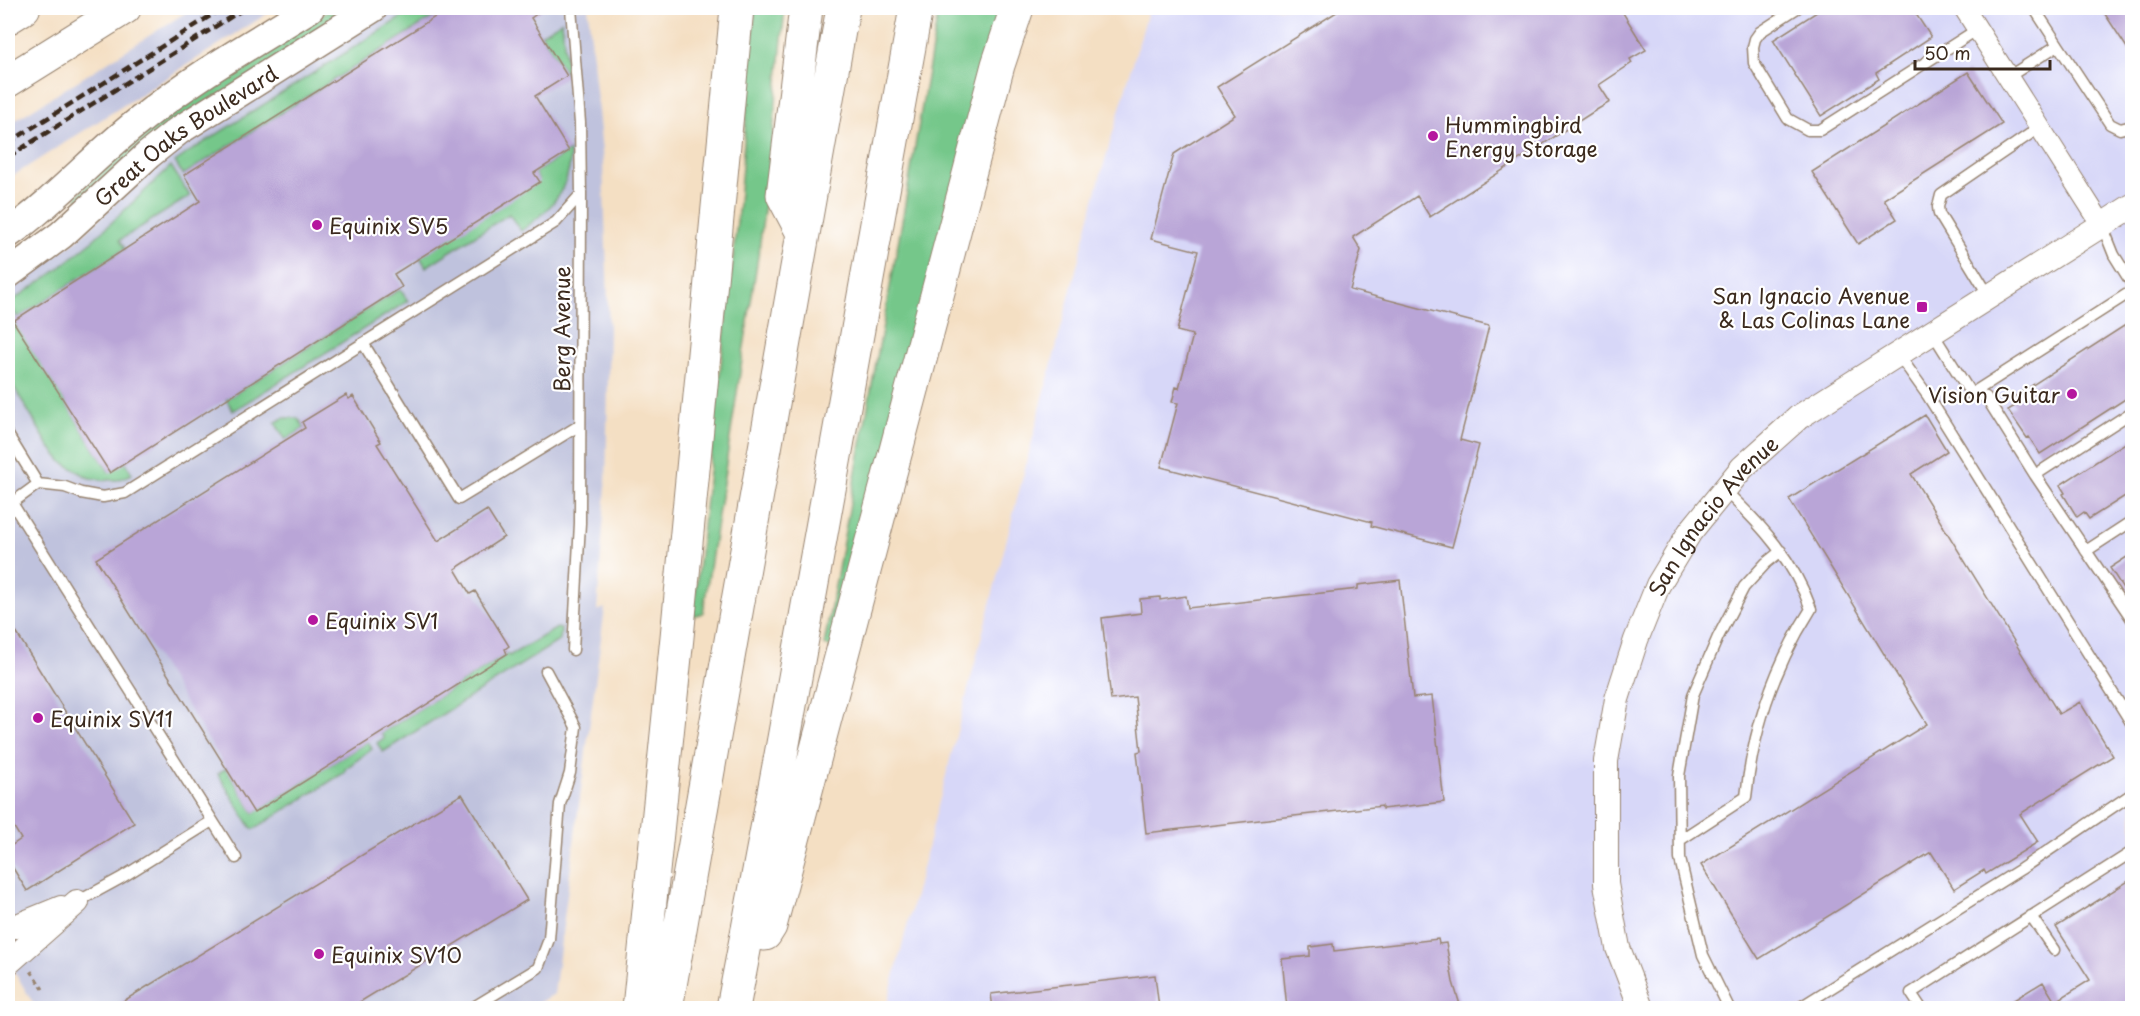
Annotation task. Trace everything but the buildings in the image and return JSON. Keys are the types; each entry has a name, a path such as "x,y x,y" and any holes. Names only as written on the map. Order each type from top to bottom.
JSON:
{"highway":[{"path":"639,1008 737,8"},
{"path":"803,233 783,195 806,8"},
{"path":"666,1008 843,8"},
{"path":"736,996 916,8"},
{"path":"736,996 770,926 998,65 1017,8"}],"main road":[{"path":"8,18 24,8"},
{"path":"8,81 124,8"},
{"name":"Great Oaks Boulevard","path":"8,234 50,201 138,121 177,92 310,8"},
{"name":"Great Oaks Boulevard","path":"8,274 61,235 148,155 178,131 373,8"}],"street":[{"path":"1964,8 2102,225"},
{"name":"San Ignacio Avenue","path":"1641,1008 1618,948 1606,884 1606,761 1617,699 1636,640 1658,585 1690,532 1742,468 1799,417 2133,206"},
{"path":"8,926 16,926 77,902"},
{"path":"17,964 77,902"}],"lane":[{"name":"Berg Avenue","path":"571,8 580,123 582,194 580,523 573,650"},
{"path":"1797,8 1760,32 1753,47 1755,63 1788,118 1808,130 1820,130 1978,28"},
{"path":"2034,8 2110,124 2120,129 2133,126"},
{"path":"2008,77 2058,45"},
{"path":"1989,296 1939,214 1941,195 2040,127"},
{"path":"236,858 12,503 38,484 65,487 103,497 125,493 556,222 582,194"},
{"path":"2102,225 2114,255 2133,285"},
{"path":"1971,394 2133,291"},
{"path":"1932,331 1971,394 1986,397 2035,476 2133,619"},
{"path":"363,343 459,499 580,424"},
{"path":"1898,353 1928,396 2133,724"},
{"path":"2035,476 2133,412"},
{"path":"8,435 38,484"},
{"path":"1680,840 1746,797 1756,729 1776,675 1811,609 1806,593 1781,551 1765,530 1724,490"},
{"path":"2086,551 2133,521"},
{"path":"1729,1008 1703,955 1680,859 1679,776 1693,695 1718,637 1744,587 1766,563 1781,551"},
{"path":"472,1008 538,968 549,939 560,804 570,773 576,727 546,671"},
{"path":"1799,1008 2021,868 2133,794"},
{"path":"77,902 121,878 212,821"},
{"path":"1921,1008 1911,993 2133,852"},
{"path":"2031,916 2054,950"}],"path":[{"path":"8,873 12,870"},
{"path":"17,964 43,989"}],"shaded area":[{"path":"193,8 276,8 8,179 8,125"},
{"path":"394,8 588,8 603,162 609,330 606,486 597,611 605,608 554,994 531,1008 36,1008 8,961 8,290 78,239 171,149"},
{"path":"1149,8 2132,8 2132,1008 886,1008 1099,181"}],"green space":[{"path":"334,8 349,8 80,201 76,197 104,168 166,117 232,71"},
{"path":"416,8 448,8 183,175 175,162"},
{"path":"755,8 785,8 770,164 759,250 703,613 693,616 739,203"},
{"path":"939,8 1001,8 838,648 824,645"},
{"path":"562,21 567,76 541,34"},
{"path":"569,151 569,169 562,189 551,205 521,231 509,214 426,267 420,257 539,181 534,173"},
{"path":"171,166 190,196 120,240 125,249 18,318 9,303 53,273 90,243"},
{"path":"400,289 408,301 233,411 226,399"},
{"path":"8,311 109,472 126,462 132,474 118,480 89,478 62,462 49,446 8,377"},
{"path":"283,418 298,418 305,428 286,440 275,423"},
{"path":"557,628 561,629 560,640 383,752 377,743 384,738 381,733 507,654 509,656"},
{"path":"368,741 372,749 345,769 345,772 253,829 218,774 226,768 254,813"}],"railway":[{"path":"8,143 223,8"},
{"path":"8,157 245,8"}],"place":[{"name":"Hummingbird Energy Storage","path":"1433,136"},
{"name":"Equinix SV5","path":"317,225"},
{"name":"San Ignacio Avenue & Las Colinas Lane","path":"1922,307"},
{"name":"Vision Guitar","path":"2072,394"},
{"name":"Equinix SV1","path":"313,620"},
{"name":"Equinix SV11","path":"38,718"},
{"name":"Equinix SV10","path":"319,954"}]}
